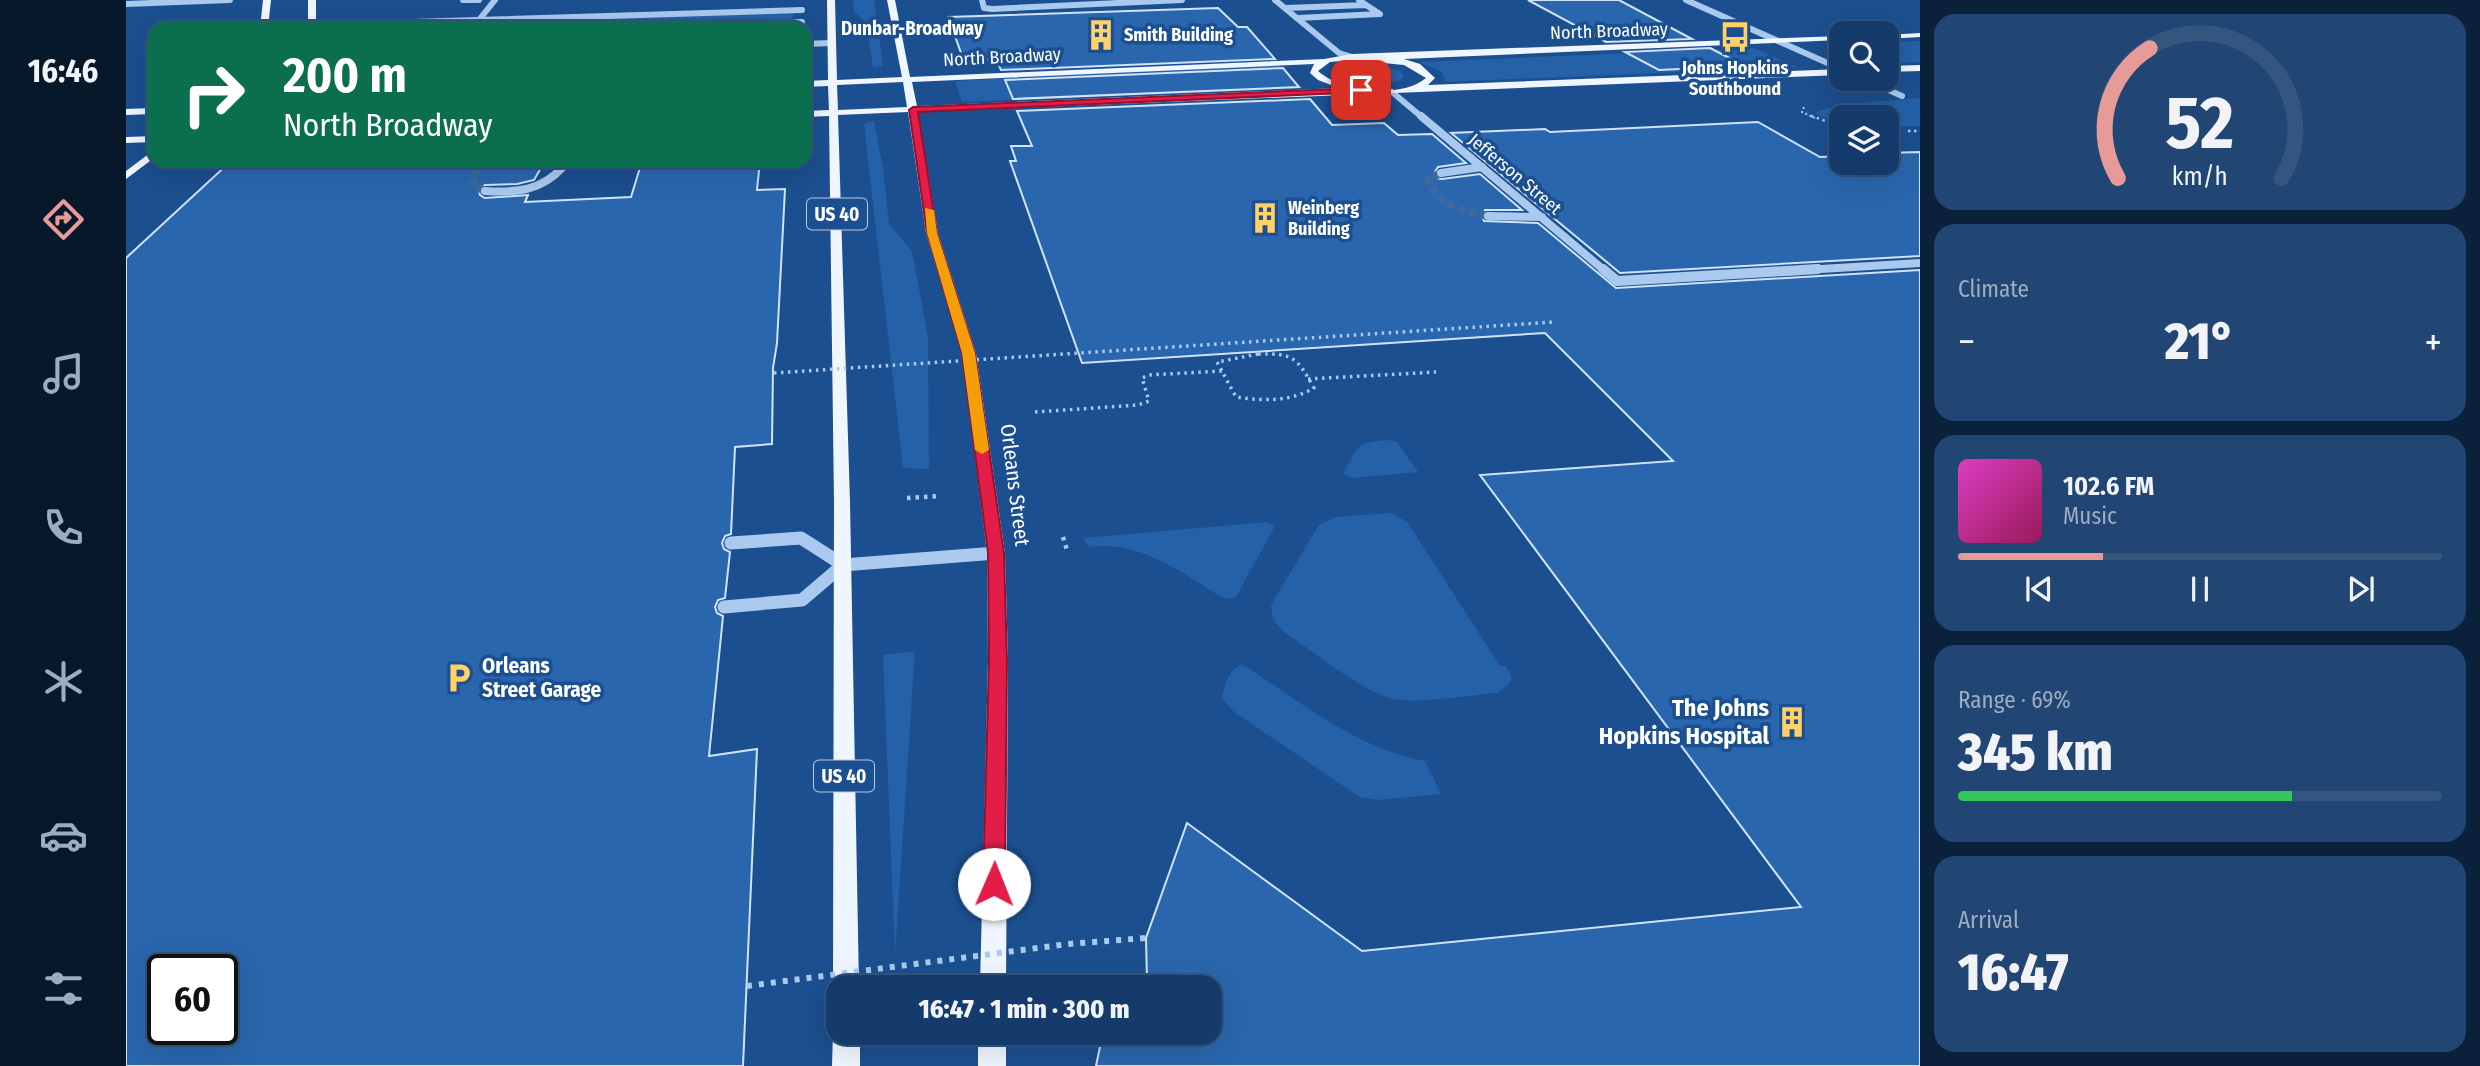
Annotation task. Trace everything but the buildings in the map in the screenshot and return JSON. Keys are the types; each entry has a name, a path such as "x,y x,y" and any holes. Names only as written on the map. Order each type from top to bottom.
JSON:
{"main road":[{"path":"265,21 267,0"},
{"path":"312,0 312,21"},
{"name":"US 40","path":"831,0 843,565 846,975"},
{"name":"Orleans Street","path":"891,0 913,110 932,233 969,353 996,553 998,660 993,975"},
{"path":"1899,36 1920,35"},
{"name":"North Broadway","path":"812,84 1327,61 1352,57 1829,39"},
{"path":"1378,58 1405,62 1428,72 1431,78 1427,84 1417,88"},
{"path":"1327,61 1315,66 1313,71 1316,77 1342,87 1392,92 1417,88 1829,71"},
{"path":"1899,69 1920,68"},
{"path":"812,114 1361,90"},
{"path":"126,112 147,111"},
{"path":"126,140 147,139"},
{"path":"126,176 147,159"},
{"path":"846,1045 846,1066"},
{"path":"992,1045 992,1066"}],"street":[{"path":"126,4 230,0"},
{"path":"463,0 479,0"},
{"path":"479,20 495,0"},
{"path":"982,0 984,8 992,9 1182,0"},
{"path":"1275,0 1339,52 1352,57"},
{"path":"1297,18 1380,14 1359,0"},
{"path":"1686,0 1829,64"},
{"path":"1286,8 1366,5"},
{"path":"654,21 660,7"},
{"path":"446,21 802,10"},
{"path":"812,44 831,43"},
{"path":"1891,91 1902,96"},
{"name":"Jefferson Street","path":"1392,92 1618,281"},
{"path":"1441,173 1482,167"},
{"path":"485,191 508,193 536,190 554,180 562,168"},
{"path":"502,204 508,193"},
{"path":"1488,216 1542,218"},
{"path":"1618,281 1920,263"},
{"path":"731,544 801,538 843,565"},
{"path":"724,607 802,600 843,565 996,553"}],"path":[{"path":"774,373 1554,322"},
{"path":"1286,354 1297,360 1314,388 1303,396 1253,400 1236,397 1222,371 1217,362 1230,356 1286,354"},
{"path":"1035,412 1138,405 1149,401 1142,378 1149,375 1222,371"},
{"path":"1308,379 1436,372"},
{"path":"907,498 941,496"},
{"path":"1063,537 1067,550"},
{"path":"747,986 1068,944 1146,938"}],"shaded area":[{"path":"853,0 874,0 883,66 873,67 866,22 854,12"},
{"path":"795,11 791,21 479,21"},
{"path":"1920,41 1920,62 1899,63 1899,42"},
{"path":"1754,48 1797,67 1446,82 1442,72 1419,62"},
{"path":"1278,64 1302,88 962,102 955,81"},
{"path":"1374,64 1401,71 1404,78 1388,84 1369,85 1350,81 1337,71 1345,66"},
{"path":"1920,98 1920,126 1899,126 1899,105 1840,105"},
{"path":"1829,108 1829,119 1819,116 1816,112"},
{"path":"874,122 883,168 889,224 912,251 928,337 929,469 903,468 864,124"},
{"path":"1370,442 1397,442 1418,472 1352,478 1343,474 1359,447"},
{"path":"1392,513 1408,523 1500,666 1506,666 1512,678 1508,685 1497,693 1427,700 1389,698 1336,668 1284,632 1273,620 1271,605 1319,525 1335,517"},
{"path":"1267,522 1275,526 1236,597 1230,599 1221,597 1174,568 1142,553 1107,546 1088,547 1084,538"},
{"path":"915,651 895,954 883,655"},
{"path":"1240,665 1354,736 1400,755 1425,761 1441,794 1379,800 1360,797 1234,712 1222,698 1225,684"}],"tunnel":[{"path":"481,168 474,174 475,186 485,191"},
{"path":"1441,173 1428,179 1438,195 1460,209 1488,216"}],"slow traffic":[{"path":"928,210 932,233 969,353 982,450"}],"place":[{"name":"Smith Building","path":"1101,35"},
{"name":"Johns Hopkins Southbound","path":"1735,37"},
{"name":"Weinberg Building","path":"1265,218"},
{"name":"Orleans Street Garage","path":"459,678"},
{"name":"The Johns Hopkins Hospital","path":"1792,722"}],"district":[{"name":"Dunbar-Broadway","path":"912,28"}],"route":[{"path":"994,884 998,660 996,553 969,353 932,233 913,110 1361,90"}]}
